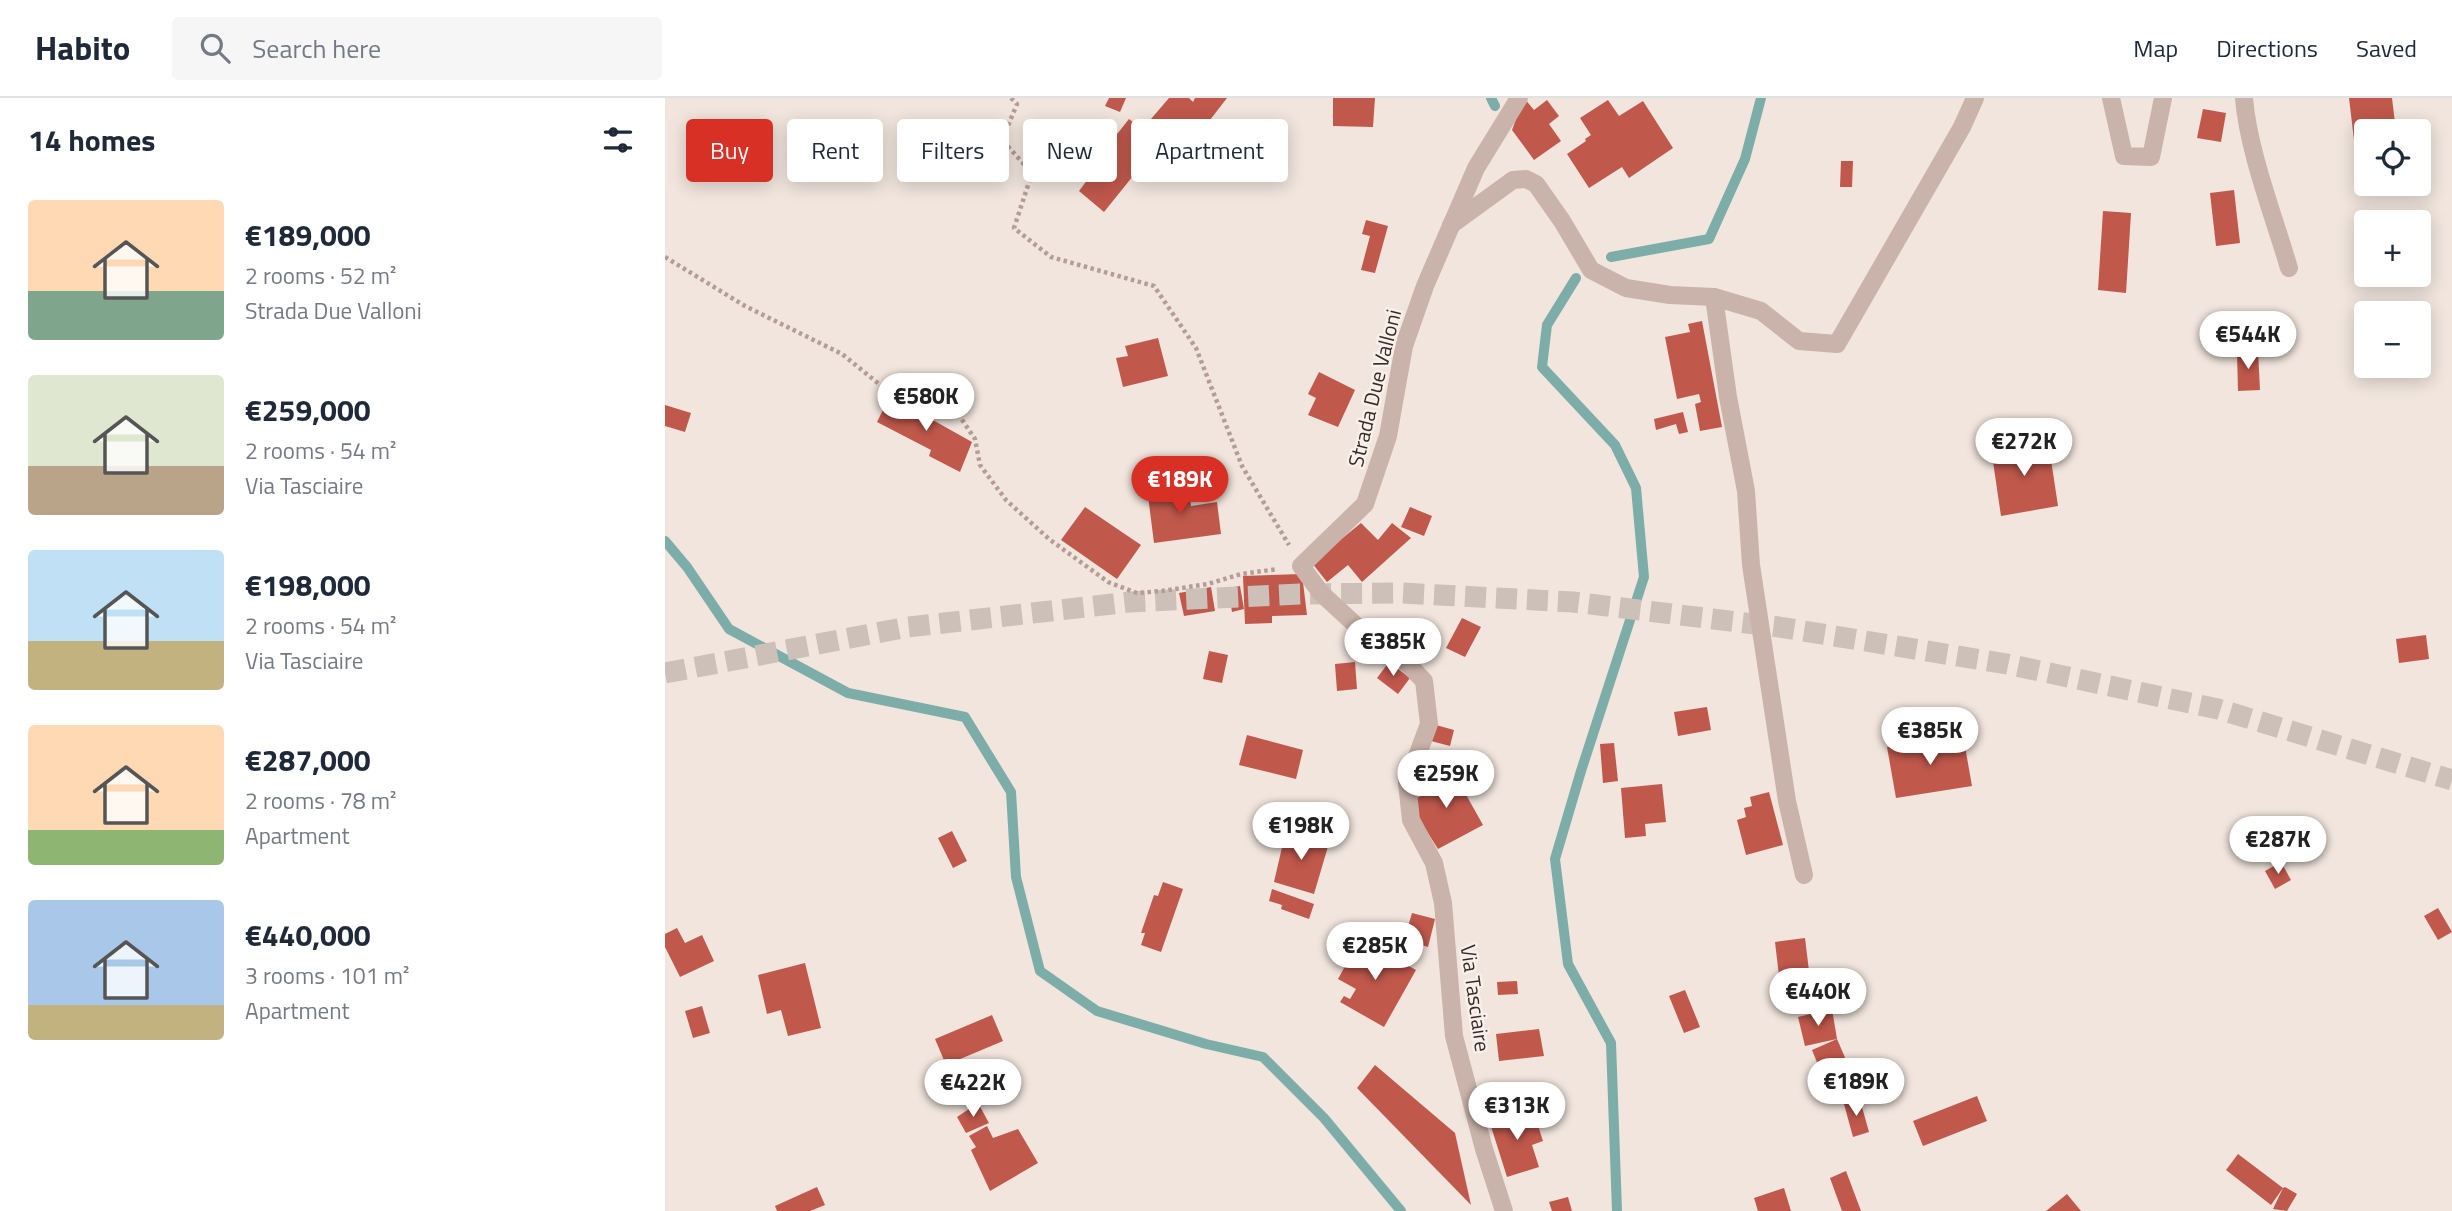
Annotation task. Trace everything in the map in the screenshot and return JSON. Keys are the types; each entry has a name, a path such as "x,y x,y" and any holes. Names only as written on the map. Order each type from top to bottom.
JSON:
{"street":[{"name":"Strada Due Valloni","path":"1301,566 1366,504 1388,436 1404,346 1425,286 1476,168 1519,98"},
{"path":"1451,225 1513,180 1525,179 1536,184 1591,270 1626,288 1670,295 1714,297 1761,311 1799,341 1837,344 1962,127 1975,98"},
{"path":"2111,98 2124,156 2151,157 2163,98"},
{"path":"2245,98 2245,110 2262,179 2289,268"},
{"path":"1714,297 1728,397 1747,492 1751,565 1787,801 1804,875"},
{"name":"Via Tasciaire","path":"1301,566 1321,593 1374,643 1408,664 1424,681 1429,724 1407,783 1411,820 1434,863 1443,903 1454,1037 1504,1211"}],"path":[{"path":"665,257 745,306 842,354 884,388 954,408 975,439 981,465 1006,500 1049,538 1108,582 1137,593 1162,591 1208,584 1241,574 1301,566 1242,466 1196,348 1154,286 1051,257 1014,228 1032,173 1002,140 1017,104 1011,98"}],"building":[{"path":"1109,98 1126,98 1120,112 1105,106"},
{"path":"1169,98 1189,98 1193,102 1195,98 1227,98 1211,119 1151,119"},
{"path":"1333,98 1375,98 1373,127 1333,126"},
{"path":"1524,98 1534,110 1547,100 1559,116 1549,124 1561,141 1534,160 1512,130"},
{"path":"2349,98 2392,98 2395,119 2354,119 2354,140"},
{"path":"1608,100 1619,116 1643,101 1673,148 1629,178 1622,167 1589,188 1567,154 1591,135 1580,118"},
{"path":"2203,109 2226,113 2221,142 2197,138"},
{"path":"1129,119 1131,121 1131,178 1104,212 1079,191 1086,182 1117,182 1117,134"},
{"path":"1841,161 1853,161 1852,187 1840,187"},
{"path":"2234,190 2240,243 2216,246 2210,193"},
{"path":"2103,211 2131,213 2126,293 2098,290"},
{"path":"1366,220 1388,226 1375,273 1361,270 1370,236 1362,234"},
{"path":"1702,321 1722,427 1700,431 1695,404 1701,402 1699,394 1677,399 1665,337 1690,332 1688,324"},
{"path":"1158,338 1168,376 1123,387 1116,358 1128,356 1125,346"},
{"path":"2258,351 2260,390 2238,391 2237,353"},
{"path":"1319,372 1355,390 1338,427 1308,415 1316,398 1308,394"},
{"path":"890,396 972,442 960,472 929,456 931,450 877,422"},
{"path":"665,405 691,413 685,432 665,426"},
{"path":"1683,412 1688,432 1679,434 1676,424 1656,430 1654,419"},
{"path":"2048,440 2058,506 2001,516 1991,448"},
{"path":"1169,485 1170,494 1189,491 1191,506 1217,502 1221,534 1154,543 1147,488"},
{"path":"1085,507 1141,545 1117,579 1061,540"},
{"path":"1410,507 1432,516 1424,536 1401,527"},
{"path":"1361,523 1378,540 1392,523 1411,538 1362,582 1348,565 1327,582 1312,563"},
{"path":"1302,574 1307,615 1272,616 1272,623 1245,624 1243,576"},
{"path":"1240,586 1244,609 1232,612 1228,588"},
{"path":"1211,587 1215,611 1184,616 1179,593"},
{"path":"1462,618 1481,627 1465,657 1446,648"},
{"path":"2426,635 2429,659 2399,663 2396,639"},
{"path":"1209,651 1228,655 1222,683 1203,679"},
{"path":"1355,662 1357,689 1337,691 1335,664"},
{"path":"1389,662 1410,678 1398,694 1377,678"},
{"path":"1707,707 1711,730 1678,736 1674,712"},
{"path":"1436,725 1454,730 1450,746 1431,741"},
{"path":"1247,735 1303,750 1296,779 1239,765"},
{"path":"1963,735 1972,786 1896,798 1887,747"},
{"path":"1614,743 1618,781 1603,783 1600,744"},
{"path":"1451,768 1483,825 1438,849 1416,814 1413,800 1431,790 1426,782"},
{"path":"1662,784 1666,822 1645,824 1646,836 1625,838 1621,788"},
{"path":"1769,792 1783,845 1746,855 1737,820 1746,817 1744,808 1752,806 1750,797"},
{"path":"1286,830 1329,843 1314,894 1274,882"},
{"path":"952,831 967,861 953,868 938,838"},
{"path":"2281,862 2291,880 2275,889 2265,871"},
{"path":"1163,882 1183,889 1161,952 1141,945 1145,933 1141,933 1154,895 1158,896"},
{"path":"1272,889 1314,904 1309,919 1281,909 1282,905 1269,901"},
{"path":"2438,908 2452,932 2438,940 2424,916"},
{"path":"1412,913 1435,919 1428,947 1404,940"},
{"path":"677,928 685,943 702,935 714,961 680,977 665,947 665,934"},
{"path":"1805,938 1809,971 1779,976 1775,942"},
{"path":"1360,939 1416,970 1384,1027 1340,1002 1344,996 1350,999 1356,989 1338,979"},
{"path":"805,963 821,1028 788,1036 781,1010 767,1014 758,975"},
{"path":"1517,981 1518,994 1498,995 1497,982"},
{"path":"1685,990 1700,1027 1684,1033 1669,996"},
{"path":"702,1006 710,1033 693,1038 685,1011"},
{"path":"1832,1009 1837,1039 1805,1046 1798,1017"},
{"path":"992,1015 1003,1041 946,1065 935,1039"},
{"path":"1539,1029 1544,1056 1499,1061 1496,1034"},
{"path":"1837,1039 1853,1076 1827,1087 1812,1050"},
{"path":"1375,1065 1455,1133 1471,1205 1357,1088"},
{"path":"1977,1096 1987,1121 1923,1146 1913,1121"},
{"path":"1860,1100 1869,1132 1853,1137 1844,1104"},
{"path":"978,1103 989,1123 966,1133 957,1117"},
{"path":"1519,1111 1521,1117 1534,1113 1543,1141 1532,1145 1539,1167 1507,1177 1489,1120"},
{"path":"987,1126 993,1138 1018,1129 1038,1163 990,1191 971,1150 976,1147 969,1136"},
{"path":"2238,1154 2283,1188 2271,1205 2226,1170"},
{"path":"1846,1171 1861,1211 1842,1211 1830,1178"},
{"path":"817,1187 825,1205 810,1211 777,1211 775,1206"},
{"path":"1784,1188 1791,1211 1758,1211 1754,1198"},
{"path":"2283,1188 2297,1194 2287,1211 2273,1209"},
{"path":"2067,1194 2081,1211 2046,1211"},
{"path":"1568,1197 1572,1211 1552,1211 1549,1202"}],"waterway":[{"path":"1491,98 1495,106"},
{"path":"1611,257 1709,239 1745,159 1761,98"},
{"path":"1576,278 1547,325 1542,367 1615,445 1636,488 1644,577 1555,859 1568,964 1611,1043 1617,1211"},
{"path":"665,541 687,567 729,629 848,693 965,717 1011,792 1016,877 1040,971 1097,1011 1206,1044 1263,1057 1324,1118 1401,1211"}],"tunnel":[{"path":"665,673 908,627 1130,602 1300,594 1401,593 1573,602 1779,627 2007,664 2218,709 2452,780"}]}
